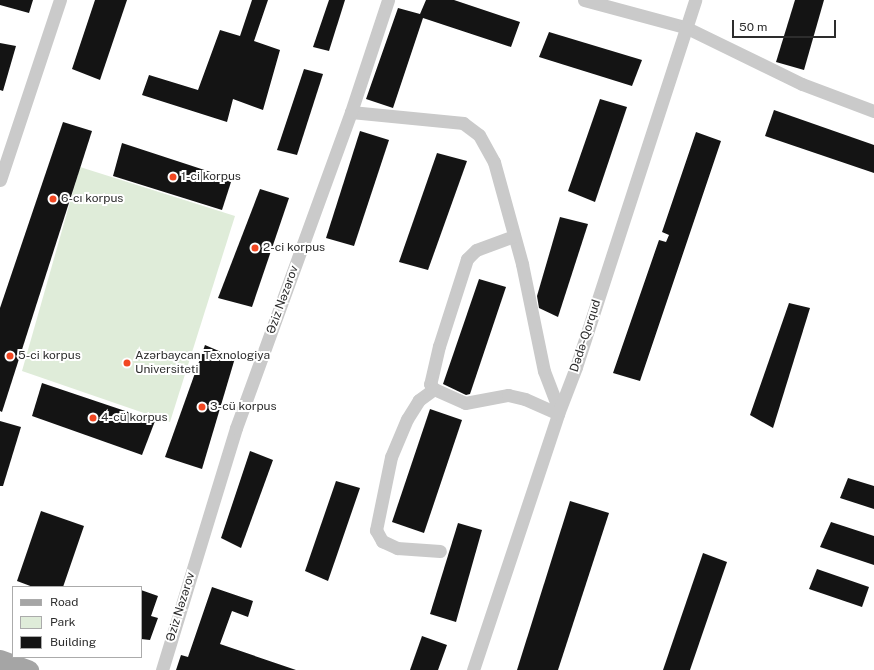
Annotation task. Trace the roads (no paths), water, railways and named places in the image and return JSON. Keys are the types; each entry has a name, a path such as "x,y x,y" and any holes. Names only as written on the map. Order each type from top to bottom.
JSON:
{"main road":[{"path":"0,660 28,670"}],"street":[{"path":"0,180 2,164 60,0"},
{"name":"Əziz Nəzərov","path":"162,670 236,428 351,112 388,0"},
{"path":"584,0 684,27 802,84 874,111"},
{"name":"Dədə-Qorqud","path":"473,670 558,412 576,367 684,27 695,0"},
{"path":"351,112 463,123 479,135 494,162 514,236 544,370 558,412"},
{"path":"514,236 476,250 467,259 432,370 430,384 434,389 465,404 508,395 524,399 558,412"},
{"path":"434,389 418,400 407,419 391,457 376,530 382,541 397,548 440,552"}],"place":[{"name":"1-ci korpus","path":"173,177"},
{"name":"6-cı korpus","path":"53,199"},
{"name":"2-ci korpus","path":"255,248"},
{"name":"5-ci korpus","path":"10,356"},
{"name":"Azərbaycan Texnologiya Universiteti","path":"127,363"},
{"name":"3-cü korpus","path":"202,407"},
{"name":"4-cü korpus","path":"93,418"}]}
